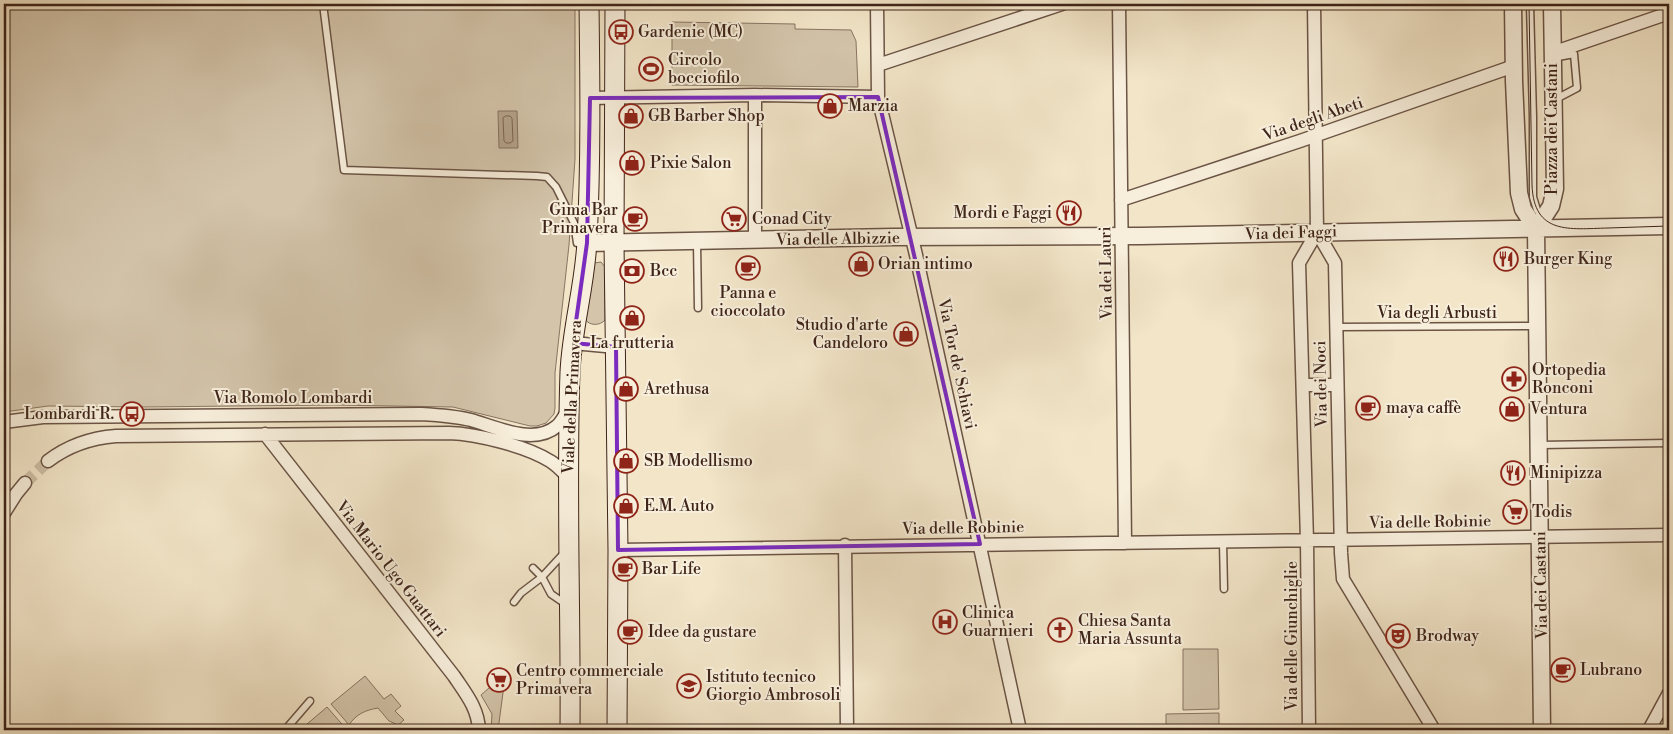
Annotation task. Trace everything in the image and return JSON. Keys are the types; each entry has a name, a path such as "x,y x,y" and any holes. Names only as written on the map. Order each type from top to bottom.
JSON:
{"main road":[{"name":"Viale della Primavera","path":"570,730 569,408 573,343 587,243 590,98 589,4"},
{"path":"615,4 614,243 618,550 616,730"}],"street":[{"name":"Via Tor de' Schiavi","path":"876,4 878,96 912,237 1020,730"},
{"path":"878,65 1062,4"},
{"name":"Via dei Lauri","path":"1119,4 1125,543"},
{"name":"Via dei Noci","path":"1314,4 1314,135 1317,232 1335,262 1343,579 1434,730"},
{"name":"Piazza dei Castani","path":"1513,4 1519,193 1523,209 1539,219 1553,202 1555,189 1552,4"},
{"path":"1552,56 1669,13"},
{"name":"Via degli Abeti","path":"1121,200 1514,66"},
{"path":"755,96 756,241"},
{"path":"590,98 878,96"},
{"name":"Via dei Faggi","path":"912,237 1121,236 1317,232 1539,219 1572,229 1669,226"},
{"name":"Via dei Castani","path":"1539,219 1537,326 1542,730"},
{"name":"Via dei Noci","path":"1307,540 1299,263 1317,232"},
{"name":"Via delle Albizzie","path":"587,243 912,237"},
{"path":"573,343 616,347"},
{"path":"1303,386 1337,385"},
{"name":"Via Romolo Lombardi","path":"4,422 43,417 422,414 460,418 529,435 547,432 558,425 569,408"},
{"name":"Via Mario Ugo Guattari","path":"265,434 454,676 473,704 478,717 479,730"},
{"path":"51,463 65,450 86,440 106,436 463,434 534,453 550,461 568,477"},
{"path":"5,511 16,494 29,486"},
{"name":"Via delle Robinie","path":"618,550 1669,535"},
{"name":"Via delle Giunchiglie","path":"1307,540 1309,730"},
{"path":"845,546 847,730"},
{"path":"1650,730 1669,693"}],"lane":[{"path":"323,4 344,170 537,176 547,178 556,187 574,223 577,243 587,243"},
{"path":"1530,4 1533,197 1539,219"},
{"path":"1552,56 1574,54 1578,88 1553,101"},
{"path":"697,242 698,308"},
{"name":"Via degli Arbusti","path":"1336,327 1537,326"},
{"path":"1539,445 1669,443"},
{"path":"1223,542 1224,589"},
{"path":"514,602 521,593 542,577 569,548"},
{"path":"533,568 542,577 552,594 570,607"},
{"path":"285,730 310,701"}],"highlighted area":[{"path":"878,97 980,544 618,550 616,347 573,343 587,243 590,98"}],"shaded area":[{"path":"4,4 575,4 575,159 569,245 555,373 554,414 546,423 530,426 453,407 334,405 48,406 4,412"},
{"path":"672,22 795,24 795,29 851,30 856,41 858,87 672,85"},
{"path":"601,262 605,267 605,320 595,324 589,323 585,319 594,263"},
{"path":"1183,649 1218,649 1219,709 1183,710"},
{"path":"365,676 384,699 391,694 401,706 395,711 404,720 398,725 389,721 378,708 362,713 349,725 331,704"},
{"path":"505,678 498,730 491,730 492,714 481,695 497,681"},
{"path":"327,707 347,730 300,730"},
{"path":"1219,713 1219,730 1166,730 1166,714"}],"water":[{"path":"498,111 517,111 518,148 499,148"}],"tunnel":[{"path":"25,483 48,461"}],"tram line":[{"path":"1529,4 1532,185 1534,201 1539,213 1556,226 1567,228 1669,226"}],"place":[{"name":"Gardenie (MC)","path":"621,32"},
{"name":"Circolo bocciofilo","path":"651,69"},
{"name":"Marzia","path":"830,106"},
{"name":"GB Barber Shop","path":"631,116"},
{"name":"Pixie Salon","path":"632,163"},
{"name":"Mordi e Faggi","path":"1069,213"},
{"name":"Gima Bar Primavera","path":"635,219"},
{"name":"Conad City","path":"734,219"},
{"name":"Burger King","path":"1506,259"},
{"name":"Orian intimo","path":"861,264"},
{"name":"Panna e cioccolato","path":"748,268"},
{"name":"Bcc","path":"632,271"},
{"name":"La frutteria","path":"632,318"},
{"name":"Studio d'arte Candeloro","path":"906,334"},
{"name":"Ortopedia Ronconi","path":"1514,379"},
{"name":"Arethusa","path":"626,389"},
{"name":"maya caffè","path":"1368,408"},
{"name":"Ventura","path":"1512,409"},
{"name":"Lombardi R.","path":"132,414"},
{"name":"SB Modellismo","path":"626,461"},
{"name":"Minipizza","path":"1513,473"},
{"name":"E.M. Auto","path":"626,506"},
{"name":"Todis","path":"1515,512"},
{"name":"Bar Life","path":"625,569"},
{"name":"Clinica Guarnieri","path":"945,622"},
{"name":"Chiesa Santa Maria Assunta","path":"1060,630"},
{"name":"Idee da gustare","path":"630,632"},
{"name":"Brodway","path":"1398,636"},
{"name":"Lubrano","path":"1563,670"},
{"name":"Centro commerciale Primavera","path":"499,680"},
{"name":"Istituto tecnico Giorgio Ambrosoli","path":"689,686"}]}
